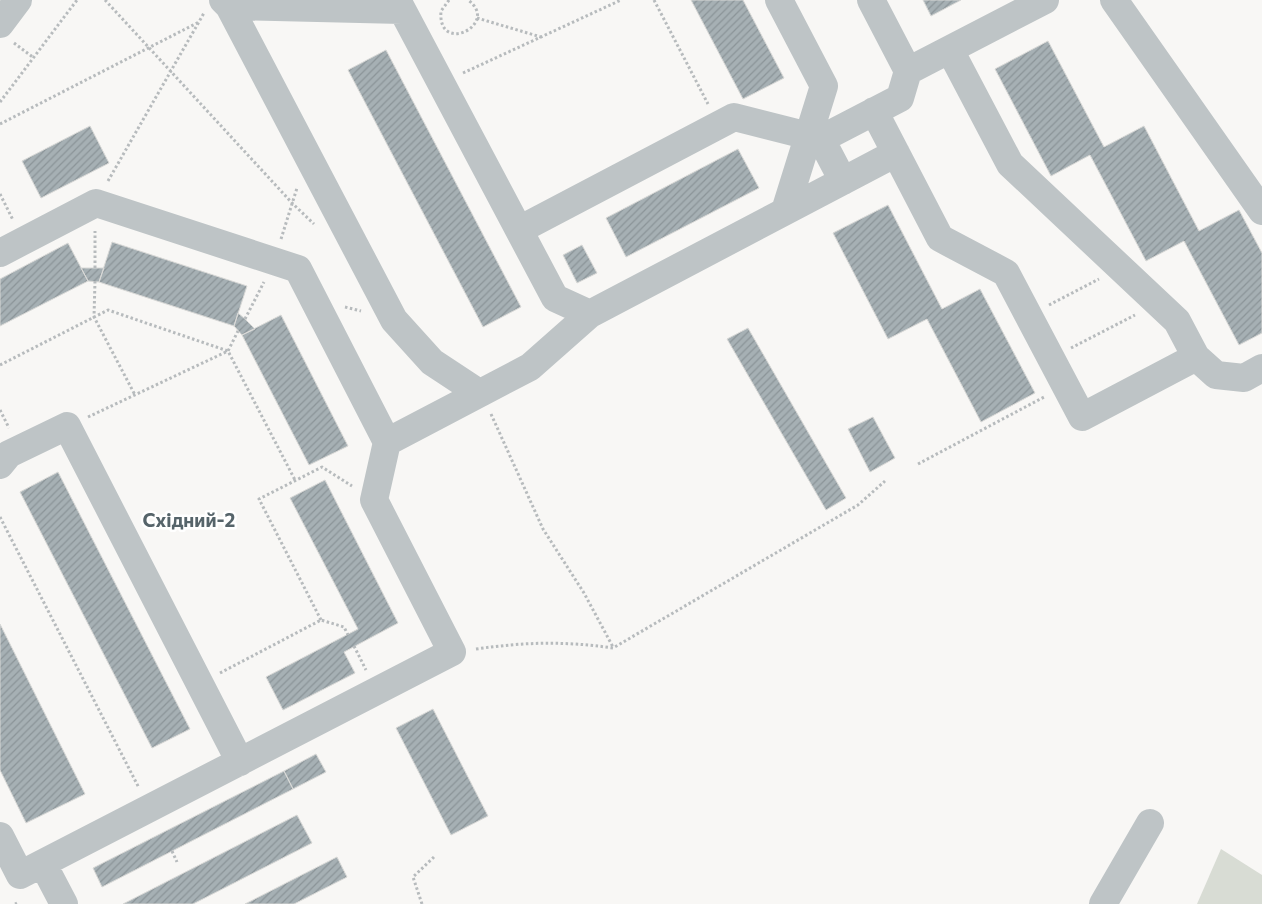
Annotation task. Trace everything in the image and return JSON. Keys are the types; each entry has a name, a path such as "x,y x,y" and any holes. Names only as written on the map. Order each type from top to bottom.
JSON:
{"lane":[{"path":"779,0 824,86 785,211"},
{"path":"843,181 821,139 900,98 908,71 871,0"},
{"path":"908,71 1044,0"},
{"path":"1114,0 1262,211"},
{"path":"220,4 400,5 555,298 590,314"},
{"path":"220,4 308,156 394,320 432,362 479,393"},
{"path":"950,50 1010,164 1177,321 1196,357 1216,375 1244,378 1262,368"},
{"path":"874,112 940,238 1006,273 1082,417 1196,357"},
{"path":"519,230 734,117 809,136"},
{"path":"387,442 530,367 590,314 896,153"},
{"path":"0,253 96,203 298,268 387,442 374,500 452,652 20,876 0,836"},
{"path":"0,465 9,454 67,426 240,762"},
{"path":"1104,904 1150,823"},
{"path":"43,864 64,904"}],"path":[{"path":"0,102 77,0"},
{"path":"105,0 292,204"},
{"path":"449,0 443,6 440,18 445,28 450,32 462,34 472,28 477,18 475,6 470,0"},
{"path":"441,83 621,0"},
{"path":"654,0 719,125"},
{"path":"0,124 199,22 220,4"},
{"path":"95,268 96,203 199,22 220,4"},
{"path":"6,17 34,58"},
{"path":"477,18 541,37"},
{"path":"245,319 274,261 308,156"},
{"path":"1029,316 1120,268"},
{"path":"95,281 94,317 135,395"},
{"path":"313,298 394,320"},
{"path":"1051,358 1158,302"},
{"path":"0,365 108,310 228,351 295,480"},
{"path":"67,426 228,351 238,331"},
{"path":"918,464 1066,386"},
{"path":"479,393 496,422 542,529 584,593 613,648"},
{"path":"321,620 259,499 322,467 374,500"},
{"path":"452,652 512,644 571,642 613,648 858,505 884,481"},
{"path":"0,517 150,809"},
{"path":"199,683 321,620 344,627 348,635"},
{"path":"172,851 177,862"},
{"path":"422,904 413,877 434,857"}],"shaded area":[{"path":"1221,849 1262,875 1262,904 1197,904"}],"building":[{"path":"691,0 743,0 784,78 743,99"},
{"path":"923,0 961,0 931,16"},
{"path":"1048,41 1104,147 1144,126 1199,231 1239,210 1262,253 1262,333 1239,345 1184,241 1146,261 1090,155 1051,176 995,69"},
{"path":"386,50 521,307 483,327 348,70"},
{"path":"90,126 109,163 41,198 22,161"},
{"path":"738,149 759,188 626,257 606,218"},
{"path":"888,205 942,309 980,289 1035,393 981,422 927,319 888,339 833,233"},
{"path":"112,242 247,286 234,326 99,282"},
{"path":"68,243 88,281 0,326 0,279"},
{"path":"582,245 597,273 577,283 563,255"},
{"path":"81,268 104,268 99,282 88,281"},
{"path":"238,313 255,329 242,335 234,326"},
{"path":"281,315 348,446 309,465 242,335"},
{"path":"748,328 846,498 826,510 727,339"},
{"path":"873,417 895,458 870,472 848,429"},
{"path":"58,472 190,729 152,748 20,492"},
{"path":"325,480 398,623 344,652 355,673 283,710 266,677 358,629 290,498"},
{"path":"0,624 85,794 26,823 0,770"},
{"path":"433,709 488,816 451,835 396,728"},
{"path":"316,754 326,772 293,789 284,771"},
{"path":"284,771 293,789 102,887 93,868"},
{"path":"297,815 312,843 193,904 123,904"},
{"path":"337,857 347,877 294,904 245,904"}],"district":[{"name":"Східний-2","path":"189,519"}]}
